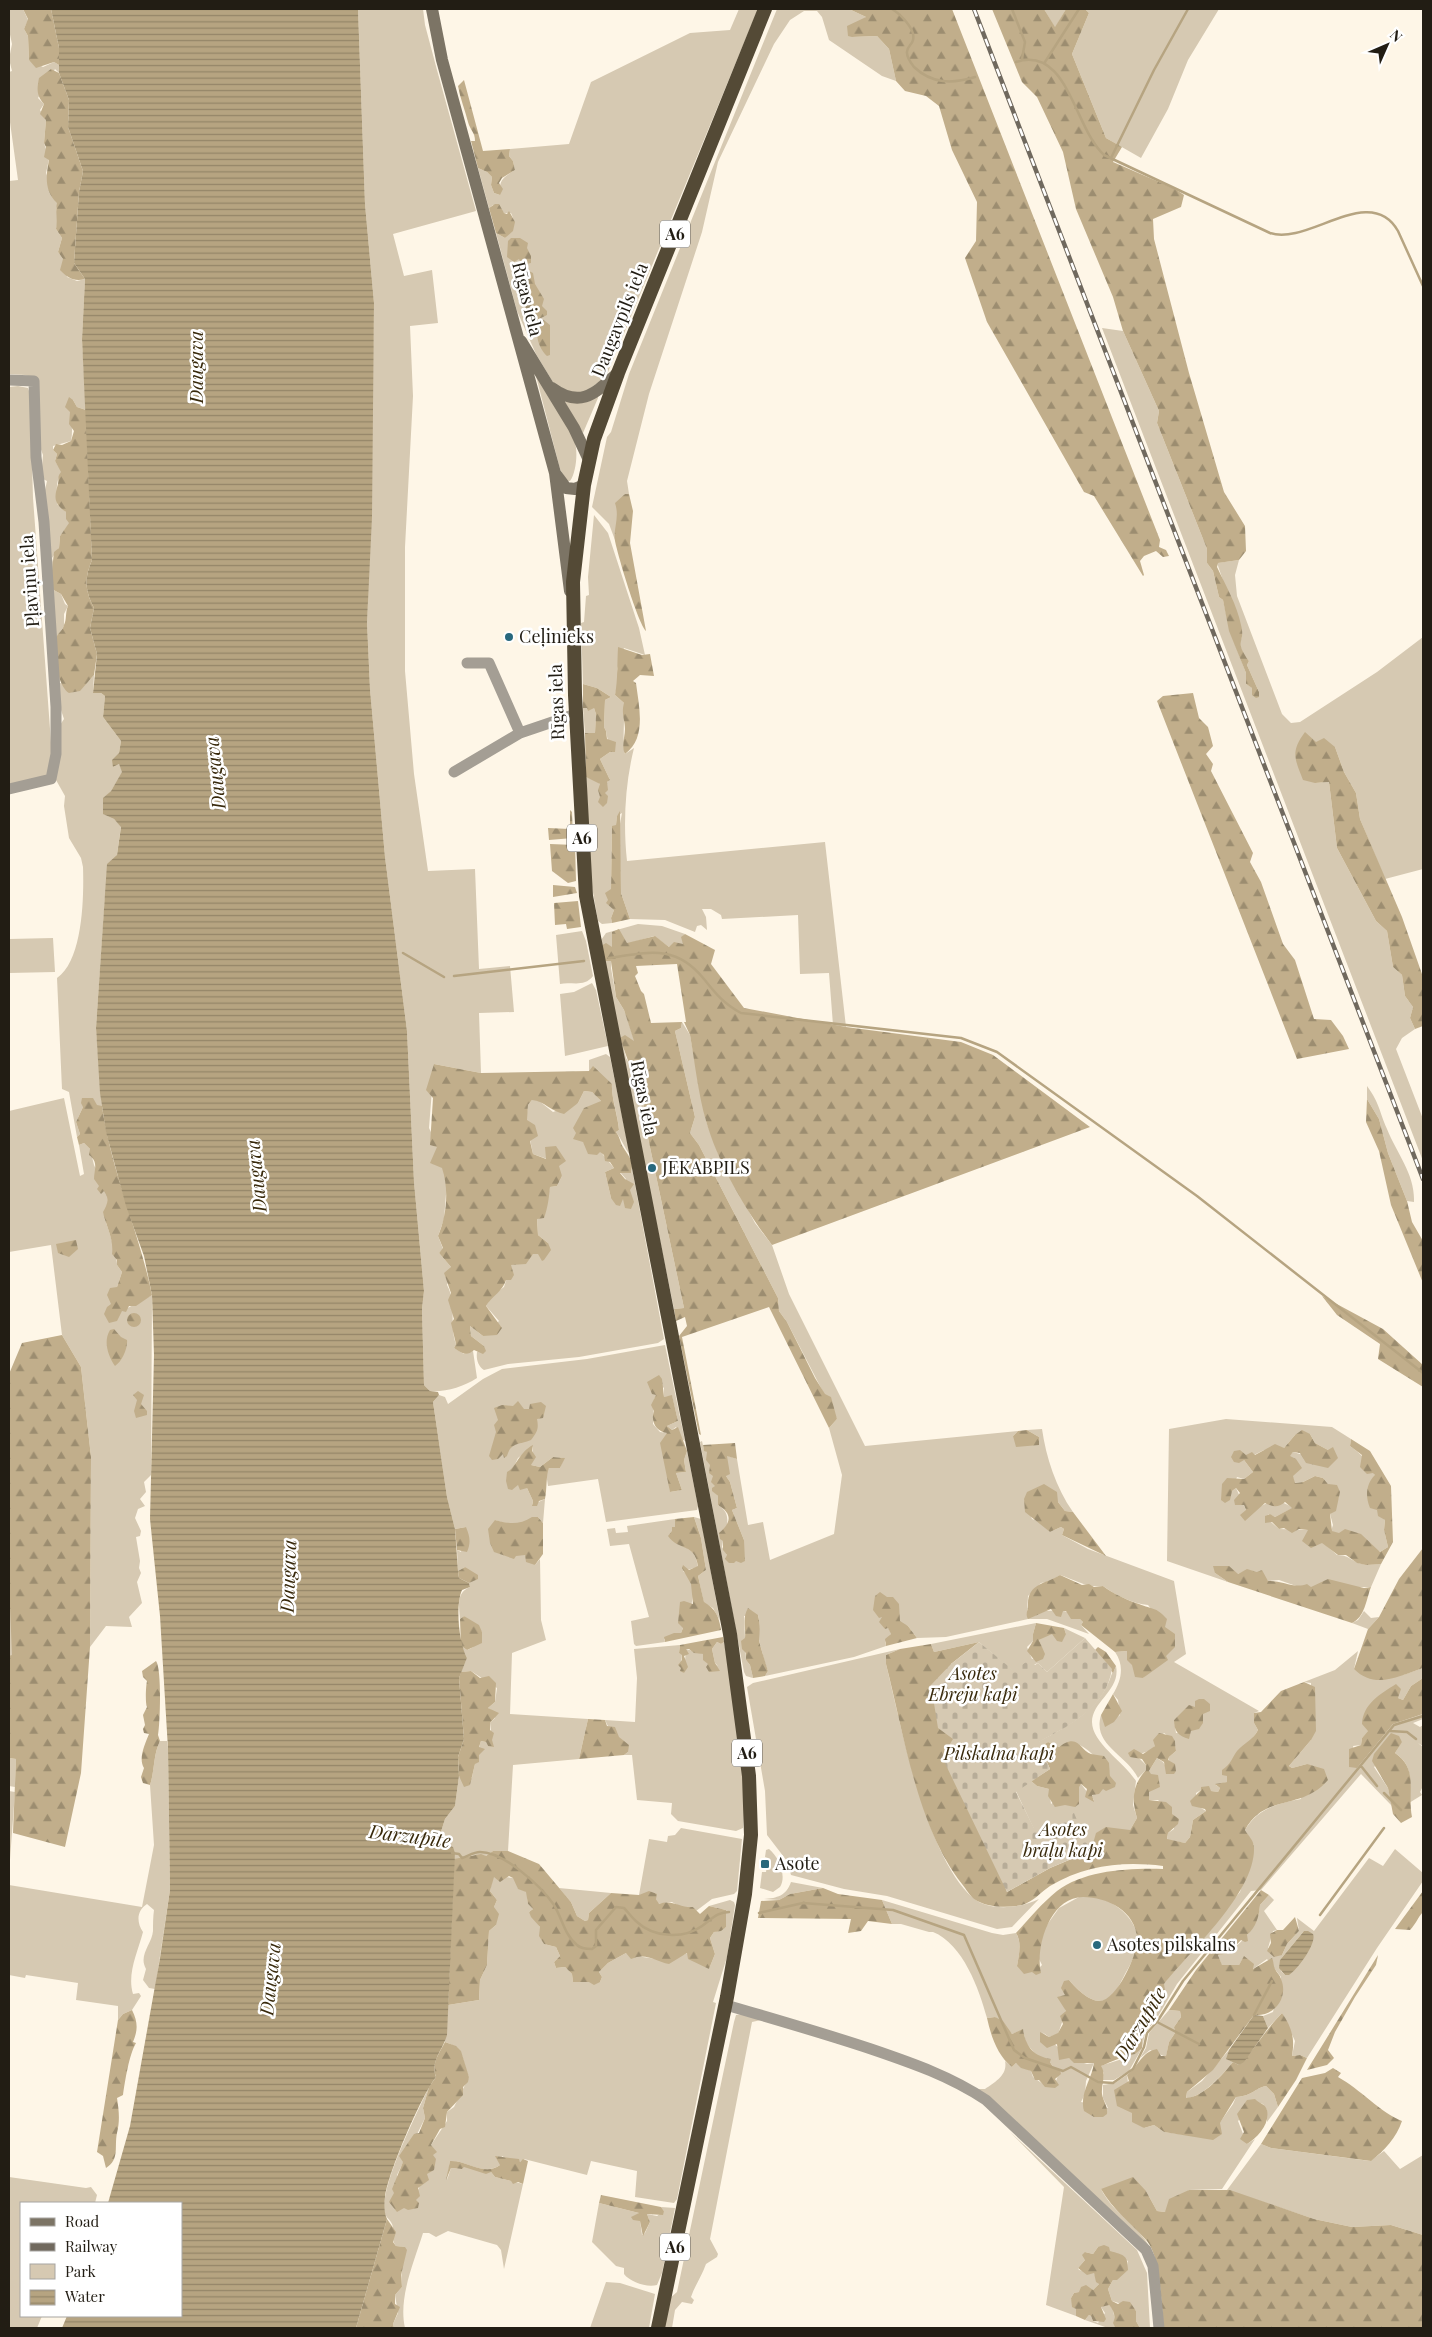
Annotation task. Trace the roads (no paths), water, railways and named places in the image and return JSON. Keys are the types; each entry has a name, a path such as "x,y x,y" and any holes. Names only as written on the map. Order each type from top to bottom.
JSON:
{"highway":[{"name":"Daugavpils iela","path":"572,601 577,532 589,460 618,373 766,9"},
{"name":"Rīgas iela","path":"572,601 584,884 591,929 730,1634 749,1776 751,1835 741,1917 726,2005"},
{"name":"A6","path":"658,2328 726,2005"}],"main road":[{"name":"Rīgas iela","path":"432,9 442,60 520,339 521,354 555,473 564,558 572,601"},
{"path":"520,339 574,428 589,460"},
{"path":"549,386 564,396 583,398 595,393 618,373"},
{"path":"555,473 566,488 575,489 584,485"}],"street":[{"name":"Pļaviņu iela","path":"9,380 34,381 36,457 44,522 56,707 56,754 51,779 9,789"},
{"path":"467,663 489,663 520,733"},
{"path":"454,772 520,733 576,714"},
{"path":"726,2005 824,2034 919,2066 960,2083 986,2100 1146,2250 1153,2266 1159,2328"}],"water":[{"name":"Daugava","path":"51,9 358,9 365,204 374,303 372,517 367,622 370,689 385,857 407,1031 414,1182 424,1291 422,1309 424,1385 430,1391 438,1392 439,1395 433,1402 447,1497 455,1529 459,1578 469,1583 470,1587 462,1590 458,1615 460,1634 467,1658 459,1678 464,1739 458,1757 459,1776 455,1806 445,1819 439,1838 441,1843 453,1847 455,1853 447,2035 436,2061 436,2077 414,2117 398,2153 387,2186 384,2206 387,2219 356,2328 62,2328 67,2317 182,2317 182,2202 108,2202 130,2126 160,1958 170,1890 168,1749 160,1616 150,1519 154,1355 152,1295 144,1256 126,1206 106,1132 100,1093 96,1028 107,864 117,855 121,827 114,819 103,814 103,798 111,791 122,772 119,764 113,767 112,760 119,753 121,741 103,717 105,696 101,693 93,693 97,654 90,628 94,608 87,590 88,573 92,560 82,339 85,279 74,263 79,192 83,171 68,127 69,100 59,73 59,48"},
{"path":"1304,1931 1313,1934 1310,1949 1293,1972 1285,1975 1279,1968 1280,1960"},
{"path":"1254,2015 1263,2016 1268,2028 1244,2062 1239,2065 1226,2059 1229,2050"}],"waterway":[{"path":"892,9 903,18 912,31 913,40 907,49 908,59 921,73 943,81 958,81 975,77"},
{"path":"1012,9 1025,42 1022,59"},
{"path":"1045,62 1079,9"},
{"path":"1111,158 1154,70 1188,9"},
{"path":"1016,62 1033,60 1047,66 1059,77 1094,143 1104,155 1270,233 1285,235 1355,214 1372,212 1386,218 1398,231 1423,286"},
{"path":"403,953 444,977"},
{"path":"609,958 649,953 672,955 694,968 720,998 741,1013 961,1038 997,1052 1197,1196 1423,1373"},
{"path":"454,976 584,961"},
{"name":"Dārzupīte","path":"759,1913 803,1903 893,1910 964,1935 1014,2050 1025,2058 1063,2071 1071,2067 1098,2082 1113,2083 1133,2069 1144,2047 1147,2033 1157,2022 1183,1981 1394,1725 1423,1716"},
{"path":"1390,1731 1407,1732 1416,1739"},
{"path":"1361,1766 1377,1786"},
{"path":"1384,1793 1401,1810"},
{"path":"1320,1915 1384,1828"},
{"name":"Dārzupīte","path":"452,1853 459,1854 462,1858 478,1852 490,1853 521,1871 548,1897 557,1910 569,1937 584,1949 592,1949 596,1946 596,1930 616,1907 624,1908 644,1927 660,1934 669,1935 678,1935 695,1930 718,1915 729,1912"},
{"path":"1254,2015 1272,1981"},
{"path":"1157,2022 1199,2044"}],"railway":[{"path":"974,9 1423,1179"}],"place":[{"name":"Ceļinieks","path":"509,637"},
{"name":"JĒKABPILS","path":"652,1168"},
{"name":"Asote","path":"765,1864"},
{"name":"Asotes pilskalns","path":"1097,1945"}],"park label":[{"name":"Asotes Ebreju kapi","path":"973,1684"},
{"name":"Pilskalna kapi","path":"999,1754"},
{"name":"Asotes brāļu kapi","path":"1063,1840"}]}
